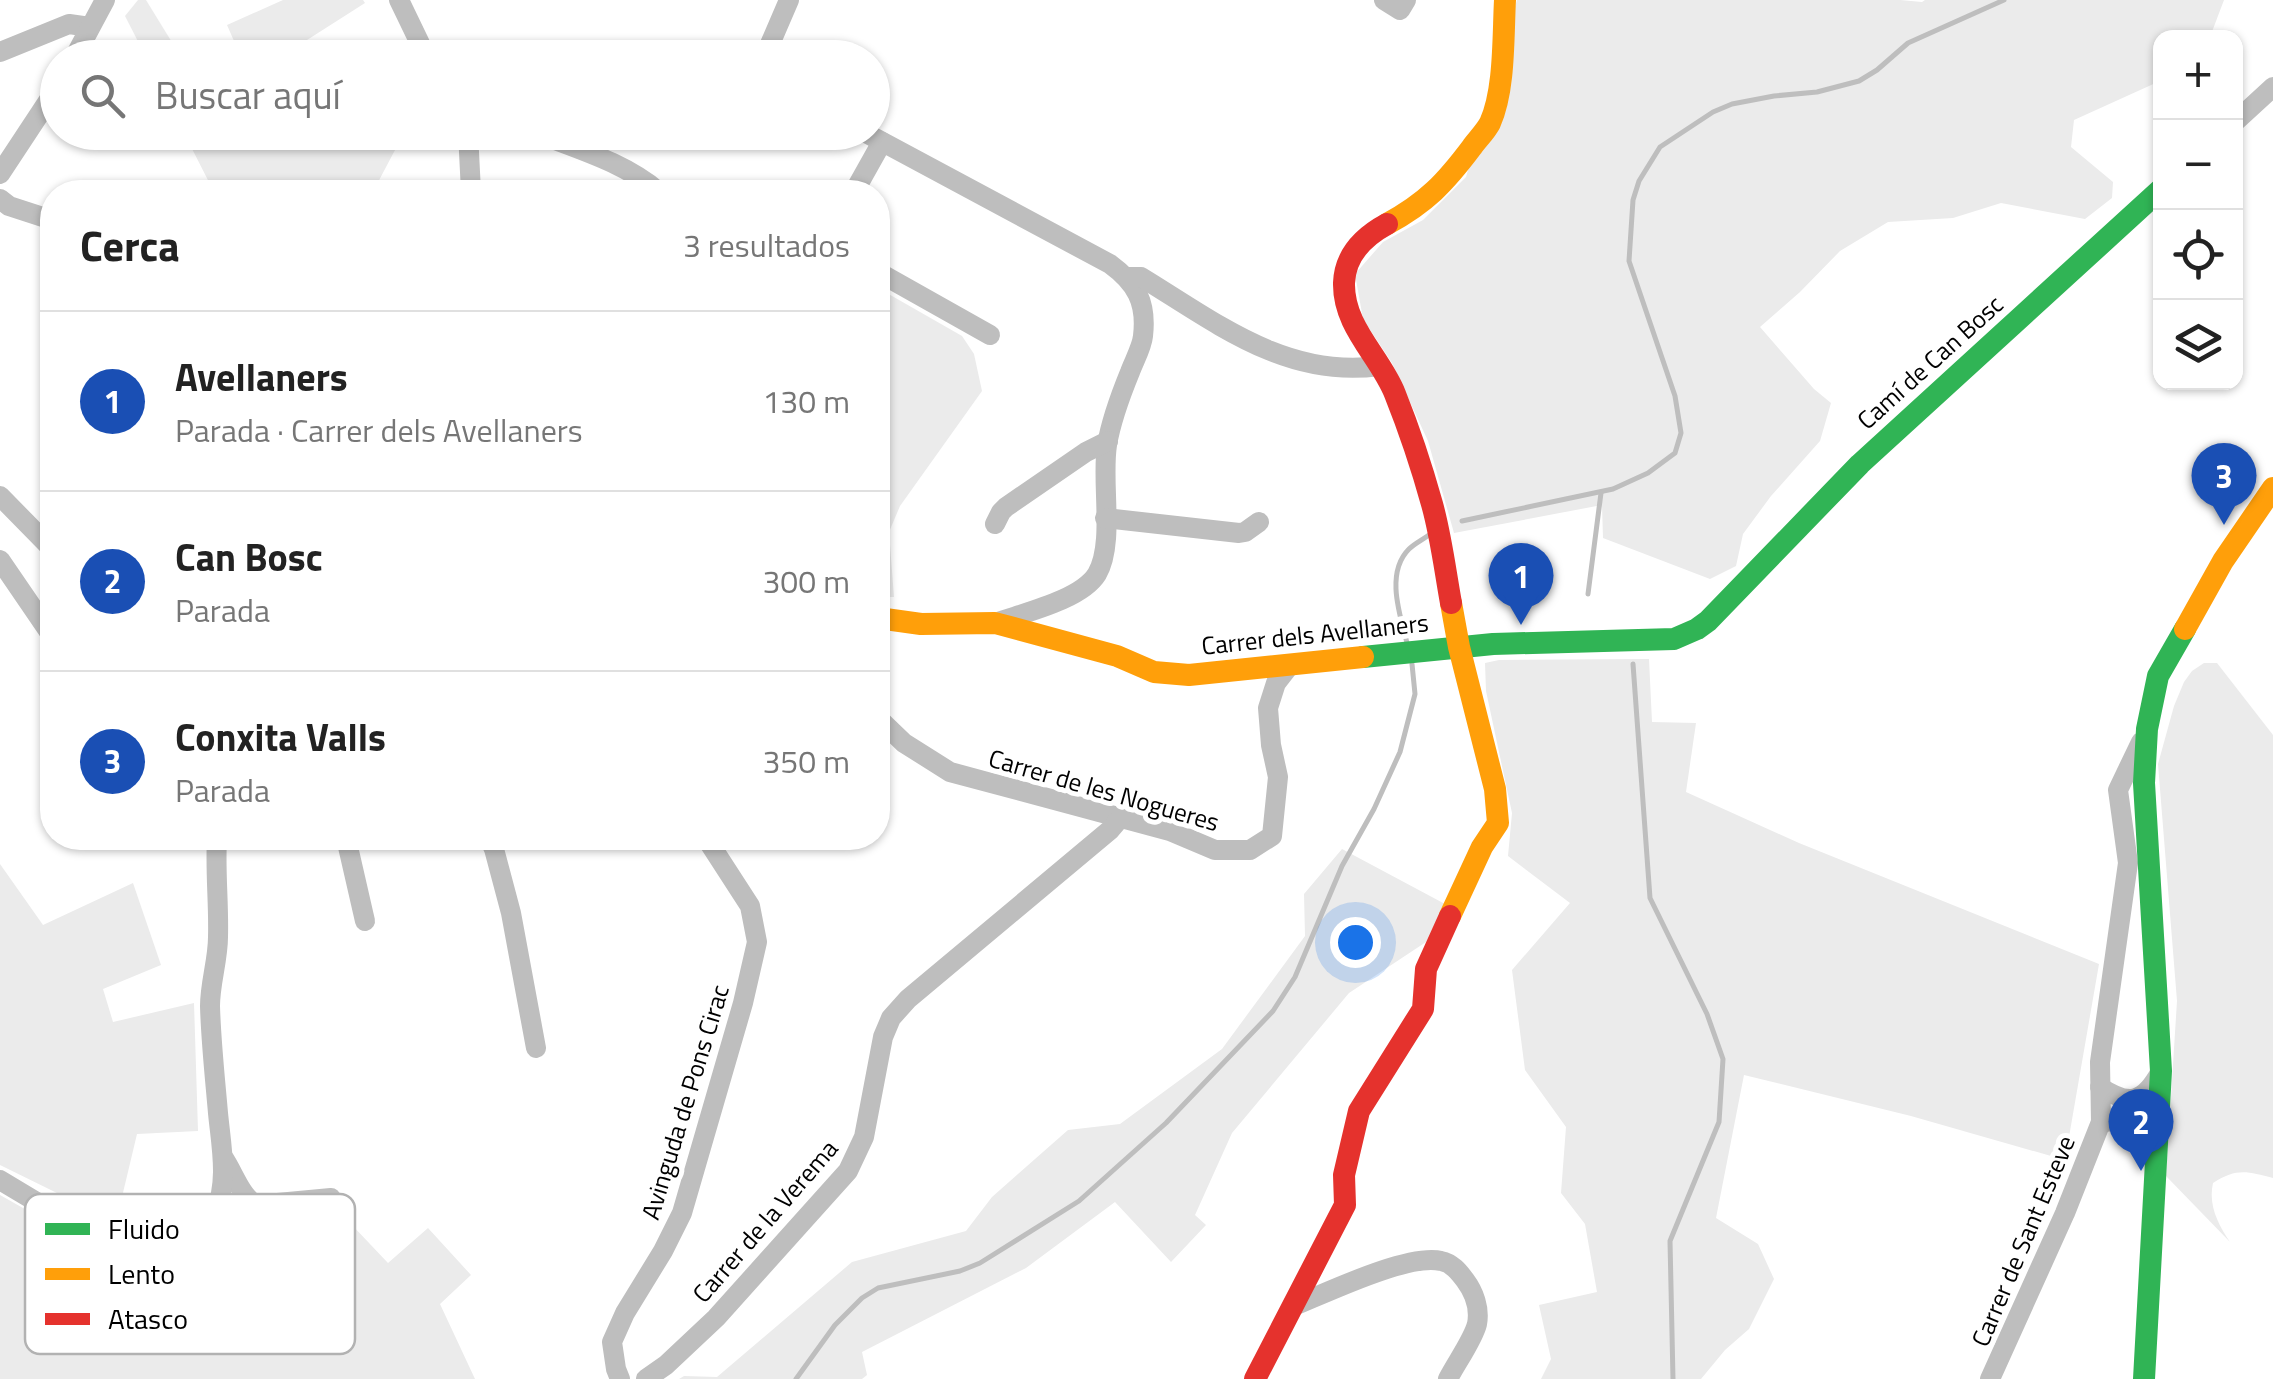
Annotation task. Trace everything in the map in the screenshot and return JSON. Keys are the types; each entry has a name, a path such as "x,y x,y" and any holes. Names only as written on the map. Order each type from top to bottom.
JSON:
{"street":[{"path":"84,40 105,0"},
{"path":"399,0 418,40"},
{"path":"772,40 790,0"},
{"path":"1384,0 1400,10 1406,0"},
{"path":"1255,1379 1345,1204 1344,1174 1358,1112 1423,1010 1426,970 1482,847 1498,822 1495,789 1459,647 1433,506 1394,392 1353,324 1345,300 1345,270 1370,233 1415,209 1443,184 1490,123 1499,88 1505,0"},
{"path":"0,52 69,24 90,28"},
{"path":"2237,120 2273,87"},
{"path":"0,174 40,113"},
{"path":"890,146 1110,264 1128,277 1141,299 1144,338 1108,440 1105,557 1095,578 1066,599 995,623"},
{"path":"469,150 470,180"},
{"path":"580,150 644,180"},
{"path":"858,180 869,150"},
{"name":"Camí de Can Bosc","path":"1745,583 1882,443 2153,196"},
{"path":"0,199 40,216"},
{"path":"1128,277 1141,278 1235,336 1277,355 1339,367 1379,366"},
{"path":"890,279 990,335"},
{"path":"995,524 1006,507 1108,440"},
{"path":"2144,1379 2161,1071 2144,783 2148,730 2158,676 2223,561 2273,488"},
{"path":"0,496 40,537"},
{"path":"1106,518 1240,533 1259,522"},
{"path":"0,560 40,618"},
{"name":"Carrer dels Avellaners","path":"890,620 921,624 995,623 1117,656 1154,672 1189,675 1459,647 1560,640 1674,639 1698,629 1745,583"},
{"name":"Carrer de les Nogueres","path":"890,730 950,772 1120,816 1215,850 1250,850 1272,836 1278,777 1268,708 1276,682 1290,664"},
{"name":"Carrer de Sant Esteve","path":"1990,1379 2101,1122 2100,1062 2128,863 2118,790 2148,730"},
{"name":"Carrer de la Verema","path":"646,1379 716,1318 848,1172 864,1137 879,1051 891,1018 908,999 1110,830 1120,816"},
{"path":"219,850 215,870 218,938 210,1002 224,1157 220,1194"},
{"path":"349,850 365,921"},
{"path":"495,850 511,913 536,1048"},
{"name":"Avinguda de Pons Cirac","path":"620,1379 612,1342 682,1213 757,942 750,906 714,850"},
{"path":"2100,1087 2118,1099 2137,1098 2150,1090 2161,1071"},
{"name":"Carrer de Sant Esteve","path":"2101,1122 2139,1126 2156,1139"},
{"path":"224,1157 244,1194"},
{"path":"0,1180 25,1195"},
{"path":"1294,1306 1396,1266 1430,1260 1445,1262 1458,1271 1472,1290 1477,1307 1477,1324 1448,1379"}],"shaded area":[{"path":"138,0 146,0 171,40 137,40 125,16"},
{"path":"283,0 365,3 307,40 234,40 227,25"},
{"path":"1517,0 2224,0 2213,30 2153,30 2153,84 2074,120 2071,147 2113,182 2112,198 2085,219 2001,203 1953,218 1888,222 1840,251 1760,327 1831,403 1820,441 1743,534 1736,566 1710,579 1603,538 1602,505 1454,533 1428,441 1392,363 1363,319 1355,274 1383,242 1423,220 1466,177"},
{"path":"193,150 395,150 379,180 208,180"},
{"path":"890,295 962,336 974,354 982,391 900,506 890,530"},
{"path":"890,545 894,597 890,597"},
{"path":"1649,659 1652,722 1696,723 1686,792 1799,843 2099,964 2065,1160 1911,1116 1744,1075 1716,1218 1758,1244 1774,1279 1749,1329 1701,1379 1541,1379 1551,1359 1539,1305 1597,1292 1585,1224 1561,1193 1566,1127 1525,1070 1512,970 1570,903 1508,856 1512,813 1486,691 1485,663"},
{"path":"2204,663 2217,663 2273,735 2273,1178 2242,1172 2213,1183 2215,1214 2230,1242 2166,1176 2177,1001 2158,764 2184,682"},
{"path":"1342,849 1445,904 1426,942 1349,993 1232,1133 1195,1215 1206,1225 1171,1262 1115,1202 1026,1268 862,1352 867,1375 862,1379 679,1379 717,1377 852,1262 966,1231 992,1197 1068,1130 1120,1124 1222,1049 1305,936 1304,894"},
{"path":"0,864 43,925 133,883 161,965 103,989 113,1022 194,1003 198,1131 137,1134 123,1194 59,1194 0,1165"},
{"path":"0,1195 25,1209 25,1354 355,1354 355,1228 388,1263 428,1228 471,1275 440,1304 475,1379 0,1379"}],"waterway":[{"path":"1462,521 1613,489 1648,473 1675,453 1681,433 1675,396 1629,261 1633,200 1639,181 1660,147 1732,104 1817,92 1859,81 1908,43 2004,0"},
{"path":"1588,594 1601,493"},
{"path":"1407,643 1396,594 1398,570 1409,549 1429,535"},
{"path":"796,1379 835,1325 862,1298 878,1288 960,1271 980,1263 1079,1201 1166,1123 1273,1011 1295,977 1342,866 1400,752 1415,694 1412,664"},
{"path":"1633,664 1650,898 1707,1014 1723,1059 1719,1122 1670,1241 1673,1379"}],"traffic: fast":[{"path":"1363,657 1493,644 1674,639 1697,629 1860,464 2153,196"},
{"path":"2144,1379 2161,1071 2144,783 2147,729 2158,676 2185,629"}],"traffic: slow":[{"path":"1387,224 1434,191 1490,123 1501,79 1505,0"},
{"path":"2185,629 2223,561 2273,488"},
{"path":"1450,916 1482,847 1498,823 1495,789 1451,603"},
{"path":"890,620 921,624 995,623 1117,656 1154,672 1189,675 1363,657"}],"traffic: jam":[{"path":"1387,224 1363,241 1352,255 1345,273 1345,299 1349,314 1395,394 1410,435 1435,516 1451,603"},
{"path":"1255,1379 1345,1205 1344,1175 1359,1111 1423,1009 1426,969 1450,916"}],"place":[{"name":"Conxita Valls","path":"2224,525"},
{"name":"Avellaners","path":"1521,625"},
{"name":"Can Bosc","path":"2141,1171"}]}
